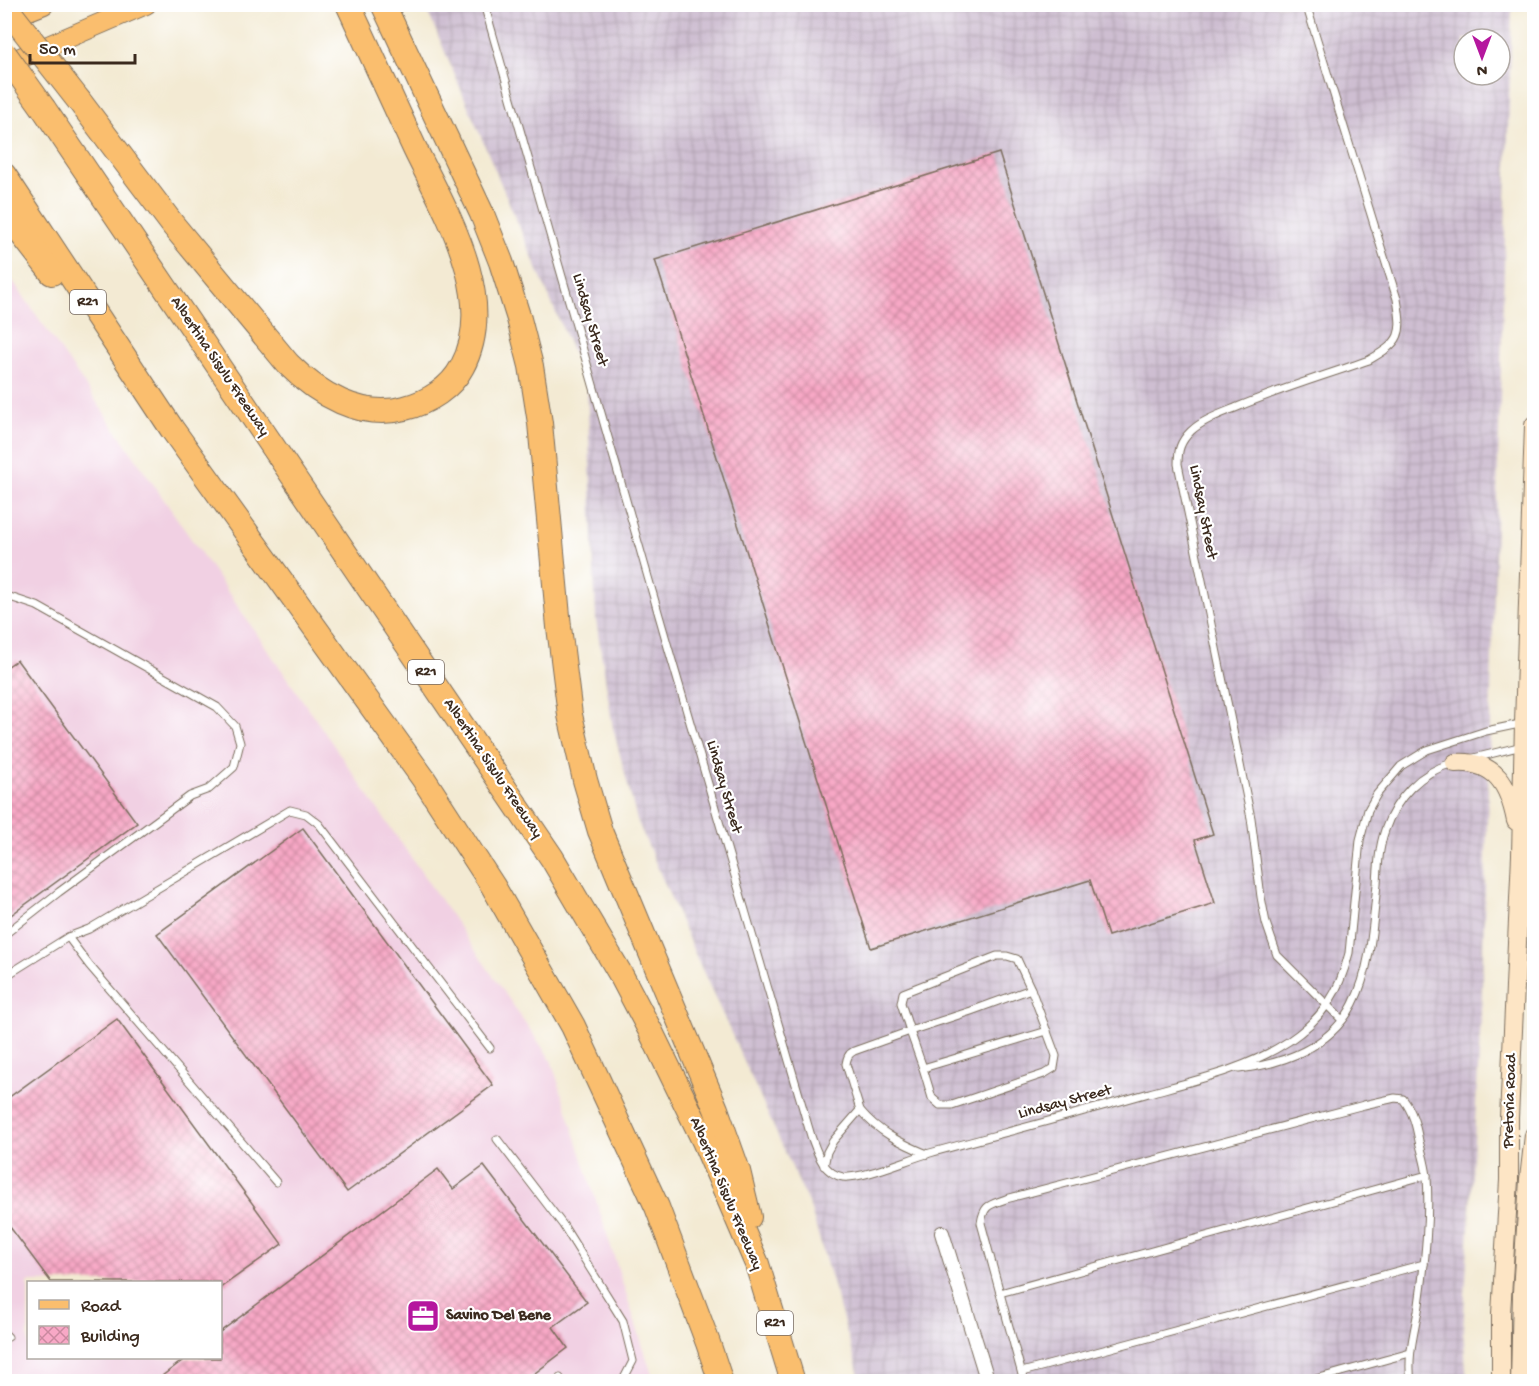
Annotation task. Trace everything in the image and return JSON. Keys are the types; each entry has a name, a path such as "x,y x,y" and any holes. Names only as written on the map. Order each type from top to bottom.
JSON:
{"highway":[{"path":"338,4 407,144 441,204"},
{"path":"4,5 174,225 288,364 315,387 337,399 359,409 390,411 425,402 448,385 460,371 473,336 475,320 473,291 461,249 348,4"},
{"path":"385,8 482,214 501,262 519,319 531,366 540,423 570,715 585,780 600,831 716,1109 738,1171 749,1214 757,1264"},
{"name":"Albertina Sisulu Freeway","path":"4,53 552,858 621,975 704,1141 757,1264 793,1382"},
{"name":"R21","path":"4,175 172,429 423,778 493,886 573,1026 657,1207 721,1382"},
{"path":"4,211 172,429"}],"main road":[{"path":"4,20 44,4"},
{"path":"4,65 146,4"},
{"name":"Pretoria Road","path":"1502,1382 1501,1314 1509,1180 1509,1118 1521,855 1529,744 1534,425"},
{"path":"1455,763 1468,762 1480,765 1494,773 1502,782 1513,808 1521,855"},
{"name":"Pretoria Road","path":"1520,1382 1522,1292 1534,1135"}],"street":[{"path":"942,1233 988,1382"}],"lane":[{"name":"Lindsay Street","path":"484,4 811,1136 824,1166 834,1174 843,1177 856,1176 927,1154 1232,1070 1263,1066 1296,1056 1325,1036 1342,1020 1352,1005 1360,986 1367,963 1383,838 1399,802 1416,783 1431,771 1442,766 1529,744"},
{"name":"Lindsay Street","path":"1306,4 1397,299 1400,333 1384,351 1369,360 1261,396 1209,418 1191,430 1182,441 1178,451 1178,464 1251,818 1266,923 1277,955 1342,1020"},
{"path":"4,595 38,606 217,707 236,726 240,743 234,767 209,789 190,796 59,892 4,936"},
{"name":"Lindsay Street","path":"1232,1070 1289,1041 1319,1017 1328,1006 1341,980 1349,953 1360,840 1368,810 1377,794 1401,766 1427,750 1462,738 1529,722"},
{"path":"4,977 68,937 89,929 290,810 306,814 319,824 490,1048"},
{"path":"68,937 89,965 276,1182"},
{"path":"997,956 1006,956 1017,959 1031,989 1056,1056 1054,1068 1044,1074 952,1105 940,1105 933,1098 910,1031 901,1003 903,993 997,956"},
{"path":"927,1154 898,1142 870,1123 860,1110 846,1064 850,1053 1031,989"},
{"path":"923,1068 1047,1031"},
{"path":"1024,1382 981,1223 986,1207 1006,1199 1395,1098 1403,1099 1415,1119 1427,1175 1427,1238 1419,1307 1410,1353 1411,1382"},
{"path":"824,1166 827,1152 833,1141 860,1110"},
{"path":"497,1139 563,1225 623,1321 633,1361 622,1382"},
{"path":"1000,1293 1427,1175"},
{"path":"1022,1372 1424,1264"},
{"path":"1305,1382 1410,1353"}],"shaded area":[{"path":"425,5 1512,5 1511,27 1452,27 1452,87 1509,87 1481,1018 1463,1331 1467,1381 861,1381 810,1207 637,820 613,728 596,620 587,386"},
{"path":"4,268 551,1060 654,1381 5,1381"}],"building":[{"path":"999,153 1213,834 1195,840 1215,903 1108,936 1090,880 871,948 655,260"},
{"path":"17,660 137,823 4,920 4,669"},
{"path":"303,828 493,1085 347,1192 157,934"},
{"path":"117,1019 282,1244 222,1287 222,1281 50,1281 4,1219 4,1101"},
{"path":"484,1166 587,1302 553,1327 568,1348 523,1382 154,1382 185,1359 222,1359 222,1331 438,1169 453,1189"}],"place":[{"name":"Savino Del Bene","path":"423,1316"}]}
